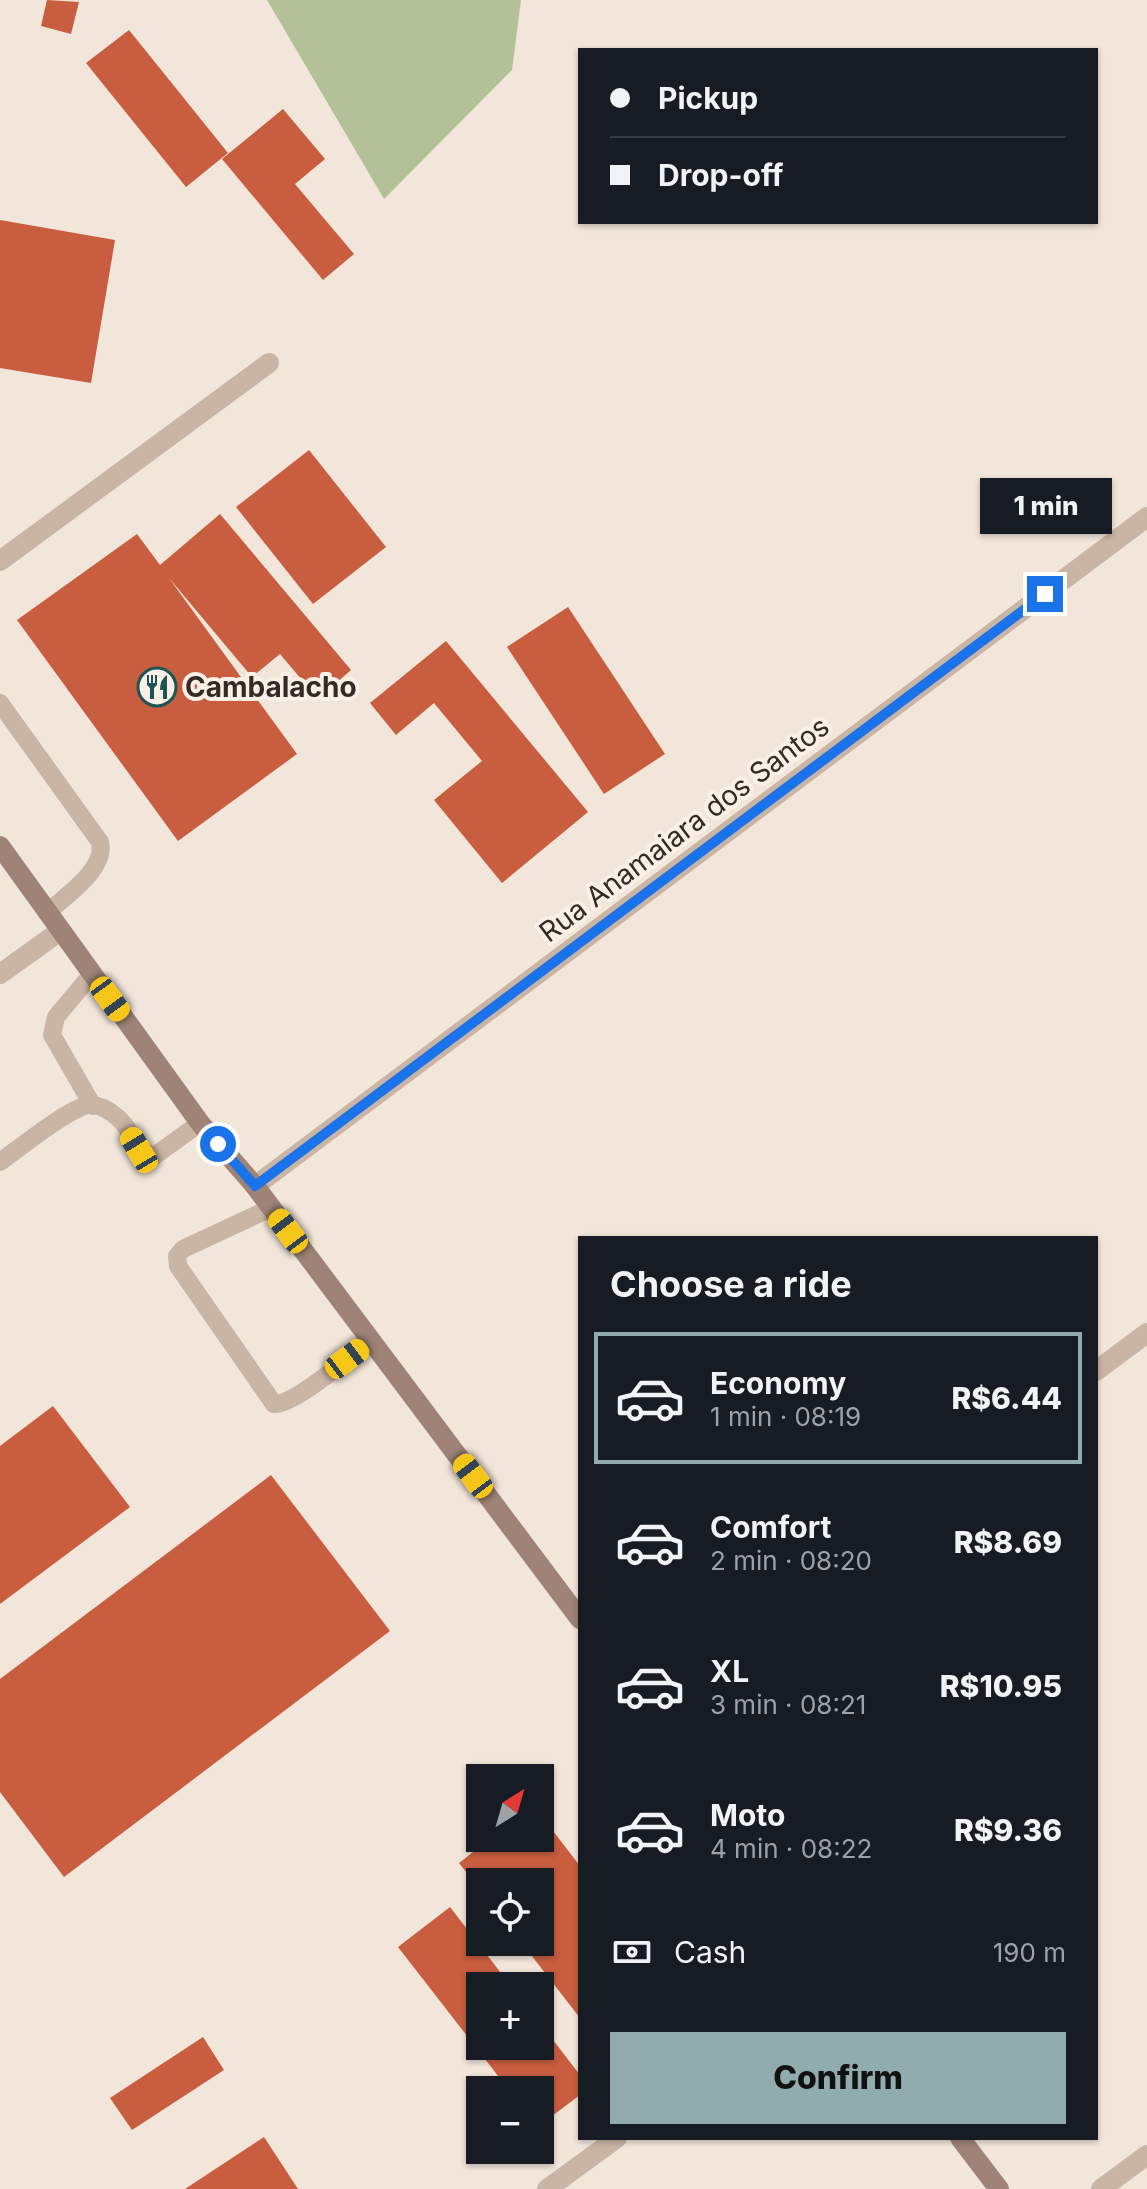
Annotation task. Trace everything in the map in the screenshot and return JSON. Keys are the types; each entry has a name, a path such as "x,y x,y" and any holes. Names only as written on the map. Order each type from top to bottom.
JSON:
{"street":[{"path":"0,561 269,363"},
{"name":"Rua Anamaiara dos Santos","path":"255,1186 1147,517"},
{"path":"0,846 200,1123 255,1186 578,1616"},
{"path":"0,974 60,931"},
{"path":"1098,1370 1147,1333"},
{"path":"547,2189 614,2140"},
{"path":"962,2140 999,2189"},
{"path":"1101,2189 1147,2155"}],"lane":[{"path":"0,703 102,849 101,857 83,879 47,913"},
{"path":"92,974 56,1017 52,1035 93,1106"},
{"path":"0,1162 87,1105 100,1106 119,1118 139,1150 153,1157 200,1123"},
{"path":"271,1208 194,1243 177,1256 178,1266 274,1404 281,1405 299,1395 371,1341"}],"green space":[{"path":"267,0 521,0 512,70 384,199"}],"building":[{"path":"47,0 79,2 71,34 41,26"},
{"path":"129,30 228,153 186,187 86,63"},
{"path":"283,109 325,159 295,184 354,254 323,280 222,159"},
{"path":"0,220 115,240 91,383 0,368"},
{"path":"309,450 386,547 313,604 236,507"},
{"name":"Cambalacho","path":"220,514 351,670 318,699 280,654 252,677 169,578 297,754 178,841 17,620 137,534 160,565"},
{"path":"568,607 665,754 604,794 507,647"},
{"path":"446,641 588,812 502,883 434,800 482,761 434,703 396,735 370,703"},
{"path":"53,1406 130,1507 0,1604 0,1446"},
{"path":"271,1475 390,1631 64,1877 0,1792 0,1679"},
{"path":"554,1832 578,1863 578,2015 554,1985 554,1972 544,1972 532,1956 554,1956 554,1868 466,1868 466,1872 459,1863 473,1852 554,1852"},
{"path":"450,1907 466,1928 466,1956 488,1956 500,1972 466,1972 466,2035 398,1947"},
{"path":"203,2037 224,2070 132,2130 110,2098"},
{"path":"554,2041 578,2072 578,2096 554,2114 554,2076 498,2076 486,2060 554,2060"},
{"path":"264,2137 298,2189 185,2189"}],"place":[{"name":"Cambalacho","path":"157,687"}],"route":[{"path":"218,1144 255,1186 1045,594"}]}
